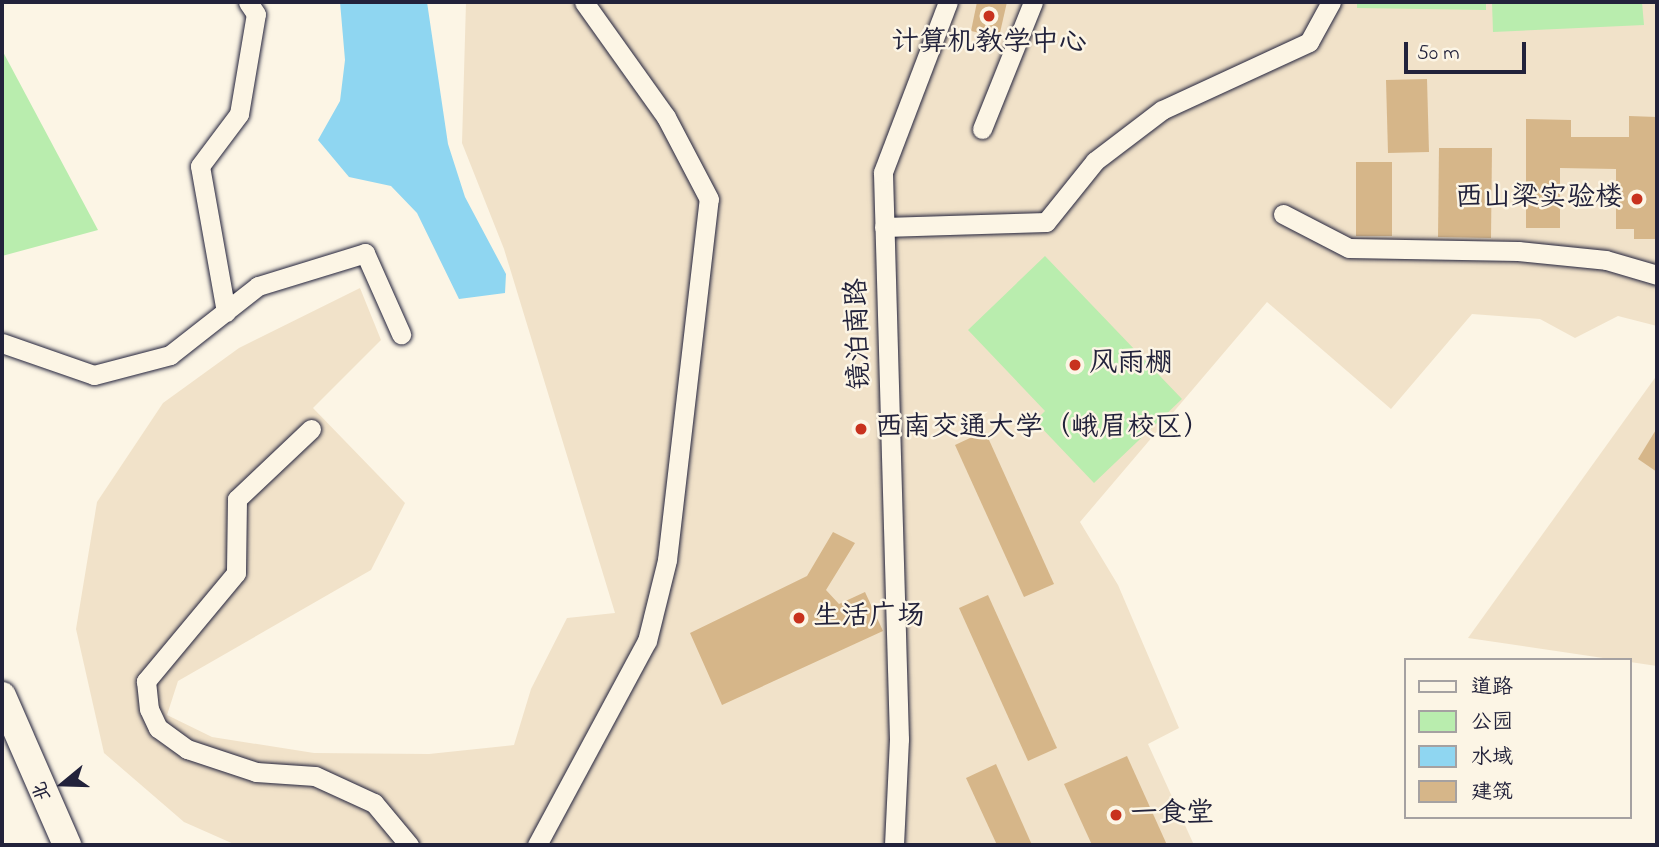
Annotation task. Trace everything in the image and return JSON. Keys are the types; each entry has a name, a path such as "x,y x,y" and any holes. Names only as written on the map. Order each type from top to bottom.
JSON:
{"main road":[{"path":"2,696 67,845"}],"street":[{"path":"226,312 200,166 239,114 256,14 248,2"},
{"path":"537,845 647,640 667,560 709,199 666,117 584,2"},
{"name":"镜泊南路","path":"894,845 899,739 883,172 948,2"},
{"path":"982,129 1033,2"},
{"path":"884,227 1046,222 1095,161 1162,110 1309,42 1331,2"},
{"path":"1283,215 1349,248 1518,251 1606,260 1657,275"},
{"path":"2,343 94,375 170,355 258,286 365,253 401,334"},
{"path":"311,429 237,499 236,573 146,681 149,709 158,728 187,750 256,772 315,776 374,803 409,845"}],"shaded area":[{"name":"西南交通大学（峨眉校区）","path":"466,2 1657,2 1657,326 1618,316 1575,338 1540,319 1472,314 1391,409 1267,302 1080,522 1118,585 1179,728 1148,744 1194,845 236,845 184,822 104,753 76,629 97,502 163,403 239,348 360,288 381,340 313,408 405,503 371,570 178,681 167,715 212,737 314,753 429,754 514,745 531,689 567,618 615,613 504,249 462,143"},
{"path":"1657,375 1657,666 1631,662 1631,658 1603,658 1468,638"}],"green space":[{"path":"1357,2 1486,2 1486,10 1357,8"},
{"path":"1492,2 1642,2 1644,25 1493,32"},
{"path":"2,50 98,230 2,256"},
{"name":"风雨棚","path":"1045,256 1182,399 1094,483 1035,421 1045,411 968,330"}],"water":[{"path":"340,2 427,2 448,144 465,197 506,274 505,293 459,299 417,213 391,186 349,177 318,140 340,101 345,60"}],"building":[{"name":"计算机教学中心","path":"977,2 1007,2 999,37 971,31"},
{"path":"1427,79 1429,152 1388,153 1386,80"},
{"name":"西山梁实验楼","path":"1629,116 1657,117 1657,239 1634,239 1634,229 1616,229 1616,169 1560,168 1560,228 1526,228 1526,119 1571,120 1571,137 1629,137"},
{"path":"1439,148 1492,148 1491,238 1438,237"},
{"path":"1356,162 1392,162 1392,236 1356,236"},
{"path":"1657,428 1657,472 1638,459"},
{"path":"985,431 1054,584 1024,597 955,445"},
{"name":"生活广场","path":"833,532 855,543 826,590 839,604 865,592 883,631 722,705 690,633 807,576"},
{"path":"988,595 1057,748 1028,761 959,608"},
{"name":"一食堂","path":"1127,756 1167,845 1092,845 1064,784"},
{"path":"996,764 1032,845 997,845 966,778"}],"place":[{"name":"计算机教学中心","path":"989,16"},
{"name":"西山梁实验楼","path":"1637,199"},
{"name":"风雨棚","path":"1075,365"},
{"name":"西南交通大学（峨眉校区）","path":"861,429"},
{"name":"生活广场","path":"799,618"},
{"name":"一食堂","path":"1116,815"}]}
